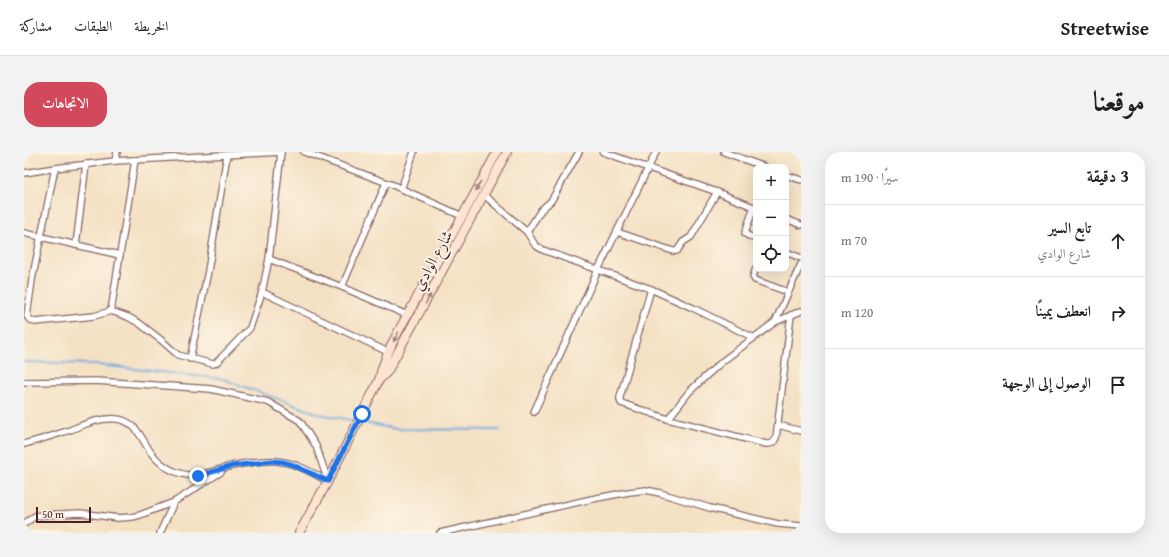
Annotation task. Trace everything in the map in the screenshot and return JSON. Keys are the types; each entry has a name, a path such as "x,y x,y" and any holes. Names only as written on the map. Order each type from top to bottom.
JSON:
{"main road":[{"name":"شارع الوادي","path":"299,533 328,481 379,380 381,369 388,352 407,315 497,152"},
{"name":"شارع الوادي","path":"379,380 388,372 507,152"}],"street":[{"path":"115,161 117,152"},
{"path":"24,173 55,168 115,161 281,152 269,259 262,292 250,328 216,364 209,364 178,355 139,323 111,311 94,316 35,322 29,319 28,316 32,280 55,168"},
{"path":"304,152 318,154 462,216"},
{"path":"401,189 414,152"},
{"path":"527,232 541,210 551,201 579,152"},
{"path":"603,152 717,192 753,207"},
{"path":"534,412 598,270 656,152"},
{"path":"725,152 757,164"},
{"path":"190,359 208,271 227,154"},
{"path":"111,311 135,160"},
{"path":"76,245 86,164"},
{"path":"789,176 801,180"},
{"path":"342,287 386,183"},
{"path":"617,232 676,251 682,242 691,238 717,192"},
{"path":"484,196 527,232 535,245 543,250 651,289 754,338"},
{"path":"753,213 745,233 753,238"},
{"path":"789,220 801,225"},
{"path":"24,233 120,255"},
{"path":"789,253 801,258"},
{"path":"269,259 342,287 407,315"},
{"path":"775,322 801,264"},
{"path":"754,272 753,278 755,280 788,292"},
{"path":"651,289 620,400 624,404 668,419 766,444 771,444 776,438 790,316"},
{"path":"262,292 388,352"},
{"path":"668,419 689,392 724,360 775,322 801,311"},
{"path":"24,382 96,381 211,389 268,402 300,420 316,446 328,481"},
{"path":"24,444 94,421 118,419 126,421 132,425 139,432 152,454 162,464 177,473 198,476 232,466 272,461 293,465 328,481"},
{"path":"778,425 801,431"},
{"path":"24,524 35,516 44,515 80,513 118,518 132,517 174,502 218,473 232,466"},
{"path":"440,533 592,499 646,490 710,508 778,524 801,526"},
{"path":"160,533 174,502"},
{"path":"24,529 30,520"}],"waterway":[{"path":"24,362 90,364 223,379 319,414 356,421"},
{"path":"360,422 396,429 500,430"}],"route":[{"path":"198,476 232,466 272,461 293,465 328,481 362,414"}]}
